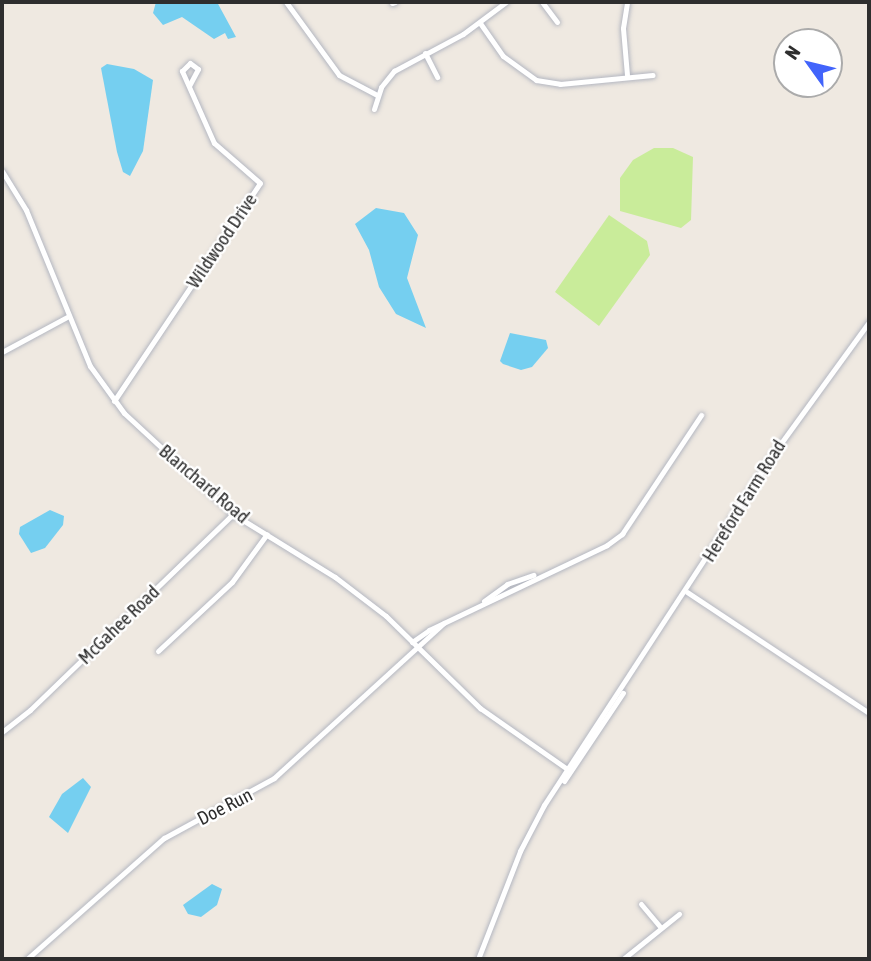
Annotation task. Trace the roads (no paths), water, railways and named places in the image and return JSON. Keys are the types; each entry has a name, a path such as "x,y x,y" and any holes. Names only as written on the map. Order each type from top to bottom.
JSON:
{"street":[{"path":"286,2 339,75 377,95"},
{"path":"374,109 377,95 394,71 480,23 506,2"},
{"path":"542,2 557,22"},
{"path":"626,75 623,27 627,2"},
{"path":"480,23 503,56 536,80 560,84 626,75 653,75"},
{"path":"425,53 437,77"},
{"name":"Wildwood Drive","path":"114,401 260,183 214,143 189,86"},
{"name":"Blanchard Road","path":"2,171 26,210 67,317 90,366 114,401 233,514 335,577 414,645 480,708 567,769"},
{"path":"2,352 67,317"},
{"name":"Hereford Farm Road","path":"478,959 515,862 544,805 687,592 768,461 869,322"},
{"name":"Doe Run","path":"27,959 164,838 274,778 414,645 444,623 473,609 507,584 543,573 607,545 629,527 701,415"},
{"name":"McGahee Road","path":"2,732 233,514"},
{"path":"158,651 232,582 267,534"},
{"path":"687,592 869,713"},
{"name":"Hereford Farm Road","path":"544,805 610,716 626,684"},
{"path":"641,904 661,928"},
{"path":"623,959 679,914"}],"water":[{"path":"156,2 217,2 236,37 228,39 225,33 214,39 182,17 163,25 153,13"},
{"path":"107,64 134,69 153,80 143,151 130,176 123,172 117,152 101,68"},
{"path":"376,208 404,213 418,235 407,278 426,328 396,314 379,287 369,250 355,224"},
{"path":"510,333 546,340 548,348 532,367 521,370 503,364 500,361"},
{"path":"50,510 64,516 63,525 45,548 31,553 19,534 20,527"},
{"path":"83,778 91,787 68,833 49,817 62,794"},
{"path":"212,884 222,889 217,905 201,917 188,914 183,905"}]}
